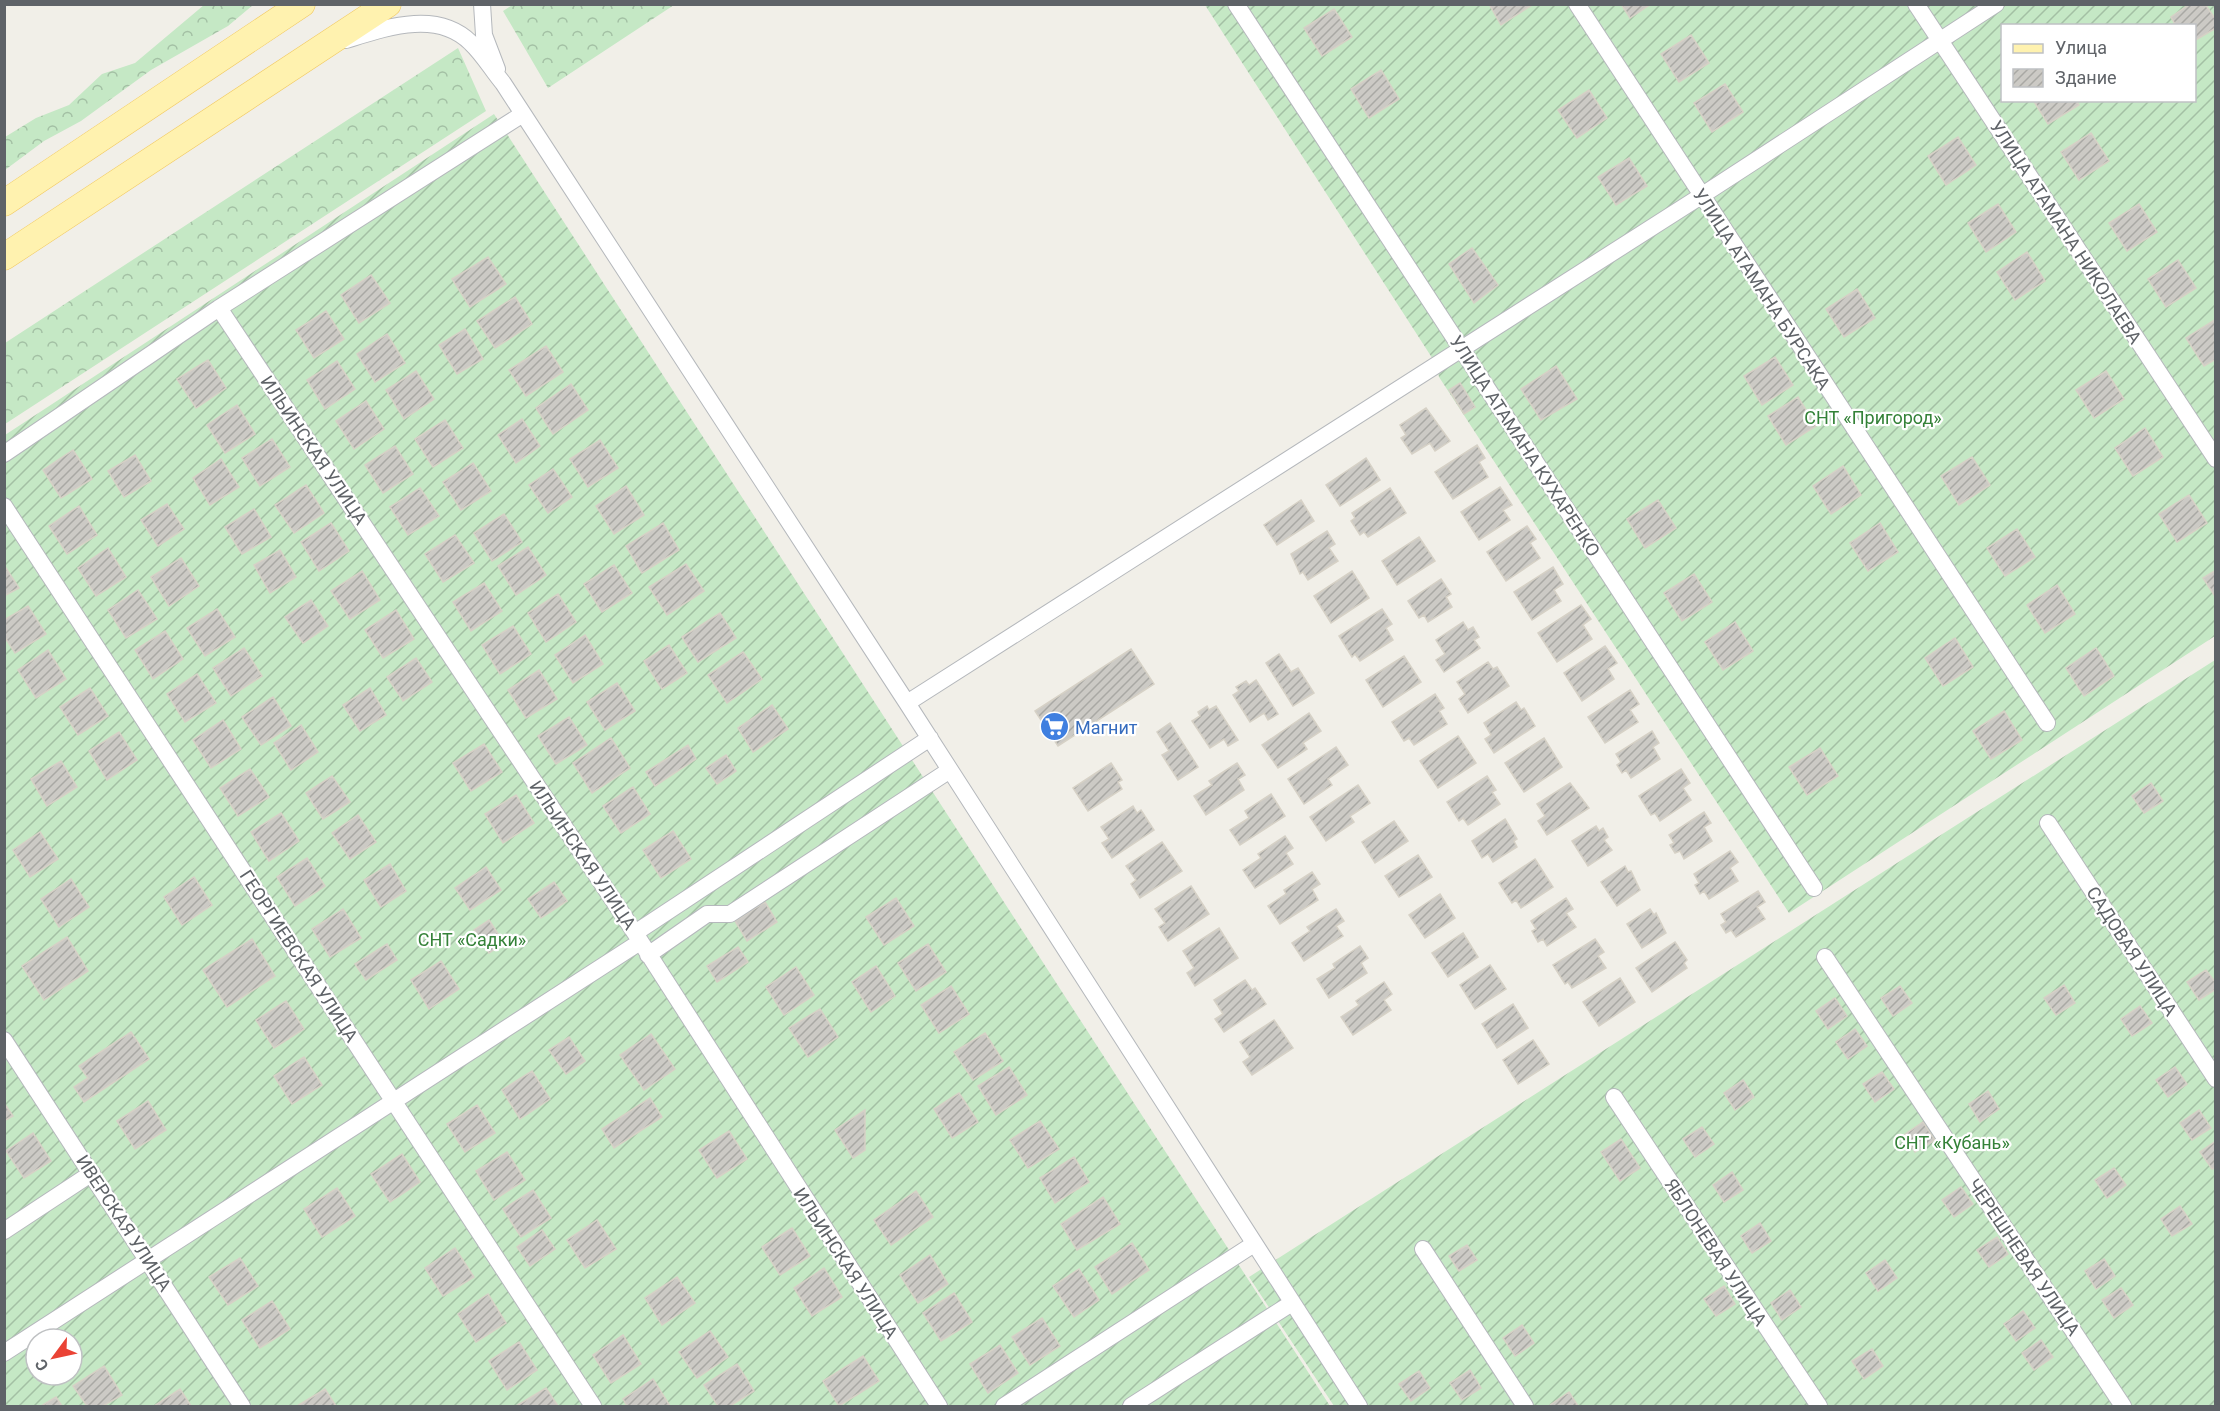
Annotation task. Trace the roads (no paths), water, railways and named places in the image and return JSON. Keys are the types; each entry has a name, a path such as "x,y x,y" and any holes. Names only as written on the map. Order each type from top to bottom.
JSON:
{"main road":[{"path":"4,203 302,4"},
{"path":"4,257 388,4"}],"street":[{"path":"482,4 484,35 502,84"},
{"name":"УЛИЦА АТАМАНА КУХАРЕНКО","path":"1236,4 1814,888"},
{"name":"УЛИЦА АТАМАНА БУРСАКА","path":"1577,4 2047,723"},
{"name":"УЛИЦА АТАМАНА НИКОЛАЕВА","path":"1916,4 2216,459"},
{"path":"907,703 1701,196 1996,4"},
{"path":"323,47 379,30 436,23 454,30 470,42 502,84 930,738 1359,1407"},
{"path":"4,454 219,308 523,114"},
{"name":"ИЛЬИНСКАЯ УЛИЦА","path":"219,308 641,943 939,1407"},
{"name":"ГЕОРГИЕВСКАЯ УЛИЦА","path":"4,506 593,1407"},
{"path":"4,1353 641,943 930,738"},
{"path":"641,943 707,914 730,914 950,770"},
{"name":"САДОВАЯ УЛИЦА","path":"2049,823 2216,1079"},
{"name":"ЧЕРЕШНЕВАЯ УЛИЦА","path":"1825,957 2123,1407"},
{"name":"ИВЕРСКАЯ УЛИЦА","path":"4,1040 242,1407"},
{"name":"ЯБЛОНЕВАЯ УЛИЦА","path":"1614,1097 1819,1407"},
{"path":"4,1231 92,1173"},
{"path":"1004,1407 1254,1244"},
{"path":"1423,1249 1524,1407"},
{"path":"1131,1407 1292,1303"}],"place":[{"name":"Магнит","path":"1054,727"}],"park label":[{"name":"СНТ «Пригород»","path":"1873,417"},
{"name":"СНТ «Садки»","path":"472,939"},
{"name":"СНТ «Кубань»","path":"1952,1142"}]}
